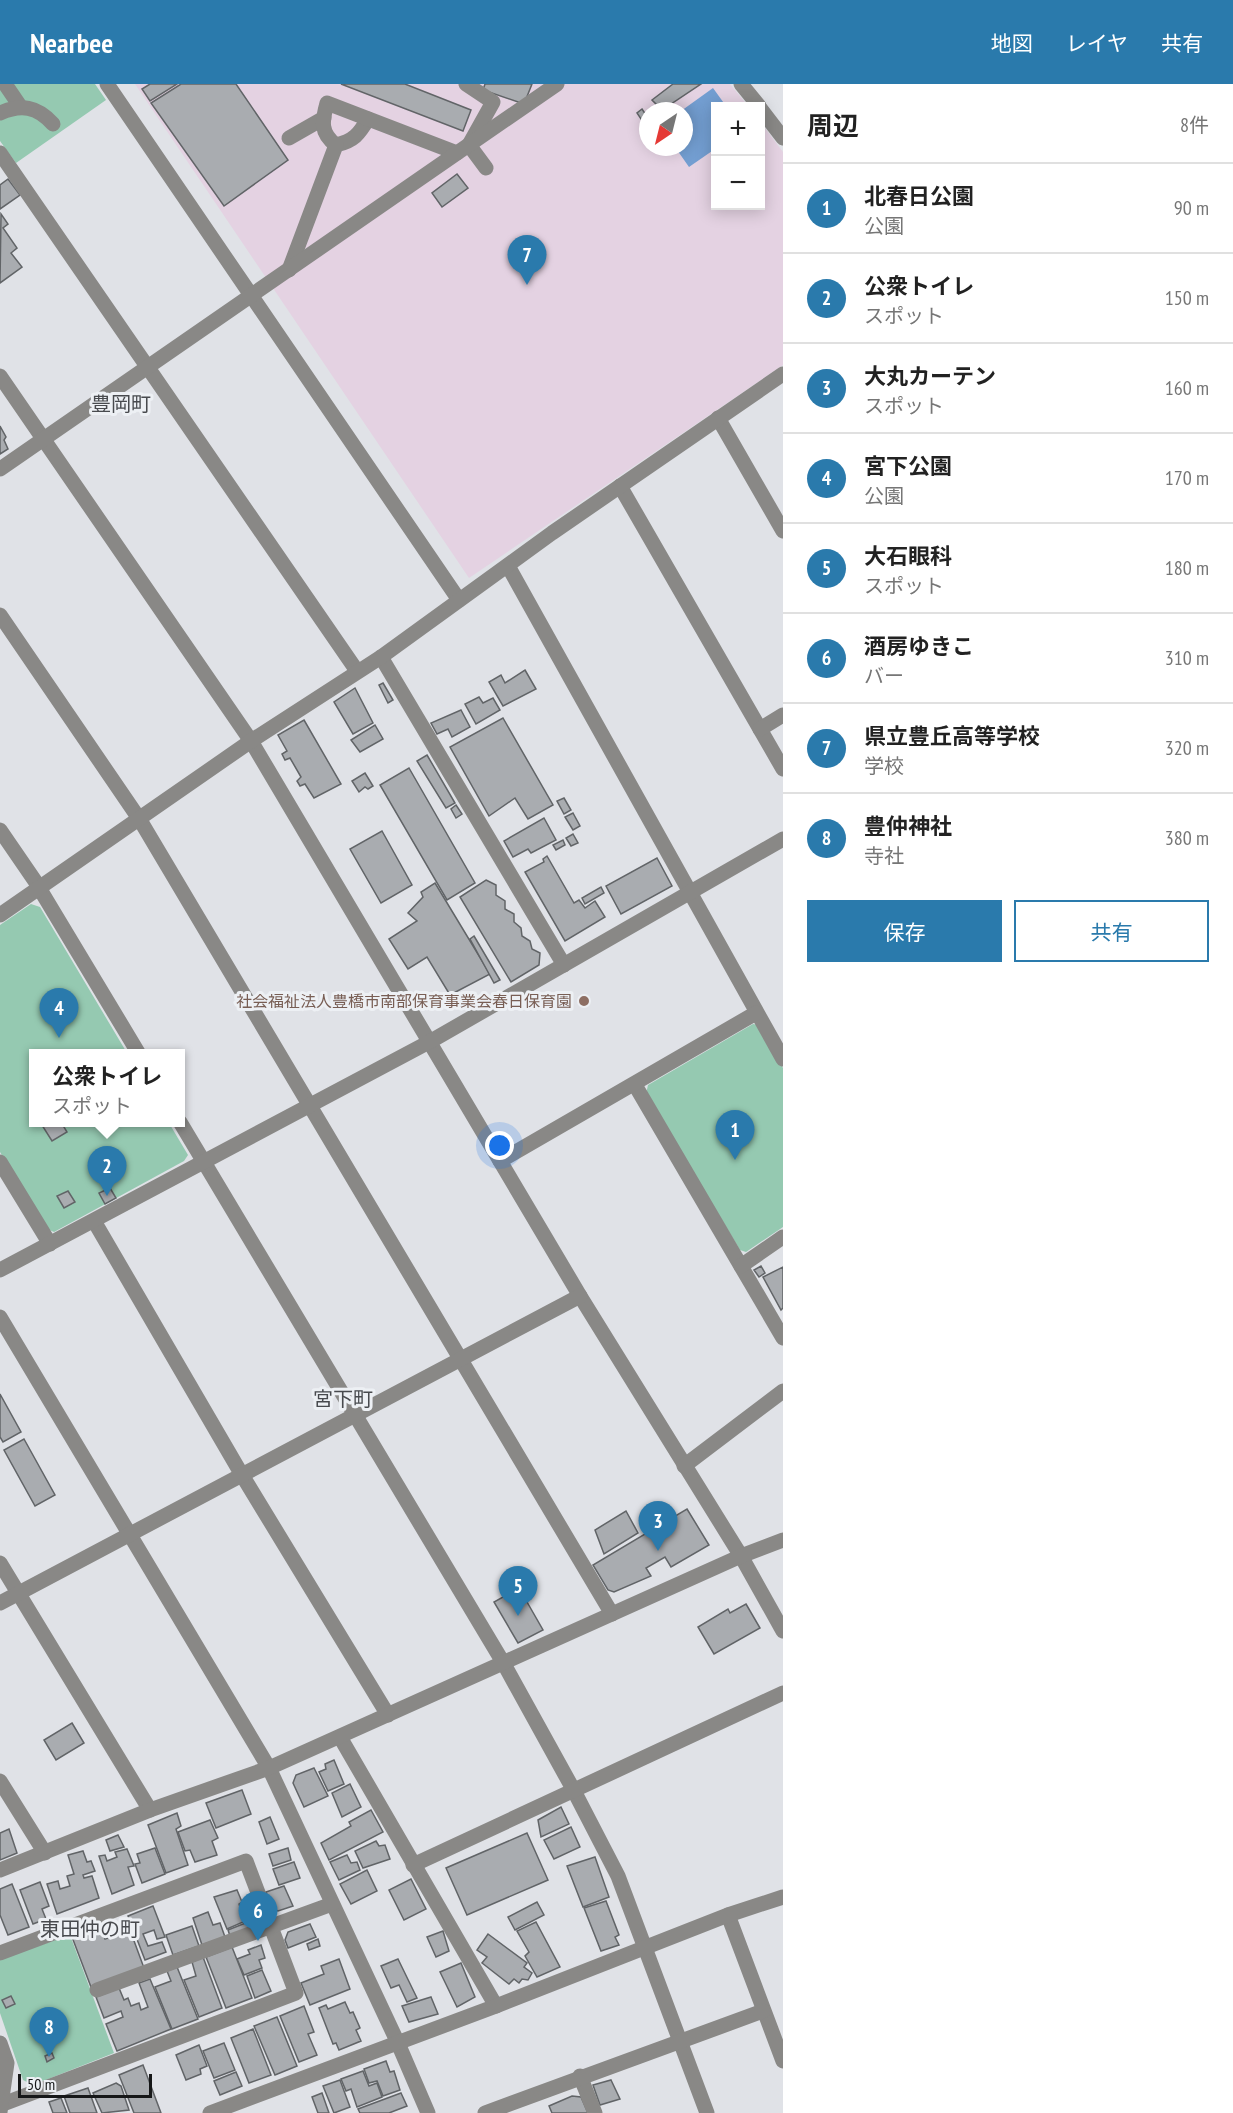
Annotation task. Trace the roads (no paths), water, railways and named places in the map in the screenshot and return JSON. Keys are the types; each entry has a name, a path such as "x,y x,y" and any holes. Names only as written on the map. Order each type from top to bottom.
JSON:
{"street":[{"path":"5,84 20,106"},
{"path":"107,84 459,600"},
{"path":"466,84 493,102 519,110"},
{"path":"0,469 557,84"},
{"path":"741,84 756,102"},
{"path":"463,149 493,102"},
{"path":"336,145 327,138 322,125 327,103 368,119 463,149 486,168"},
{"path":"0,113 20,106 32,108 53,124"},
{"path":"765,112 780,129"},
{"path":"289,138 324,118"},
{"path":"336,145 349,142 359,134 368,119"},
{"path":"290,270 336,145"},
{"path":"0,153 357,671"},
{"path":"0,915 251,741 381,657 620,486 783,374"},
{"path":"0,376 251,741 431,1041 580,1296 741,1556 783,1631"},
{"path":"718,418 783,531"},
{"path":"620,486 783,769"},
{"path":"508,566 783,1059"},
{"path":"0,615 140,820 612,1614"},
{"path":"381,657 564,965"},
{"path":"760,729 783,715"},
{"path":"0,830 39,888 137,1049"},
{"path":"0,1270 431,1041 783,839"},
{"path":"500,1161 756,1013"},
{"path":"635,1085 783,1338"},
{"path":"183,1127 504,1664 573,1789 618,1876 707,2113"},
{"path":"0,1162 50,1244"},
{"path":"94,1221 242,1475 388,1715"},
{"path":"741,1266 783,1237"},
{"path":"0,1603 580,1296"},
{"path":"0,1317 269,1768 397,2041 428,2113"},
{"path":"684,1466 783,1391"},
{"path":"0,1870 150,1810 269,1768 741,1556 783,1540"},
{"path":"0,1563 150,1810"},
{"path":"413,1864 783,1693"},
{"path":"340,1737 496,2006"},
{"path":"0,1781 45,1853"},
{"path":"0,1953 246,1861 296,1994 1,2108 7,2063 0,2043"},
{"path":"210,2113 397,2041 496,2006 728,1915 783,1897"},
{"path":"97,1990 332,1904"},
{"path":"728,1915 783,2061"},
{"path":"485,2113 580,2076 763,2011"},
{"path":"580,2076 595,2113"}],"water":[{"path":"713,88 723,102 711,102 711,152 689,167 681,156 693,156 693,102"}],"place":[{"name":"県立豊丘高等学校","path":"527,285"},
{"name":"社会福祉法人豊橋市南部保育事業会春日保育園","path":"584,1001"},
{"name":"宮下公園","path":"59,1038"},
{"name":"北春日公園","path":"735,1160"},
{"name":"公衆トイレ","path":"107,1196"},
{"name":"大丸カーテン","path":"658,1551"},
{"name":"大石眼科","path":"518,1616"},
{"name":"酒房ゆきこ","path":"258,1941"},
{"name":"豊仲神社","path":"49,2057"}],"district":[{"name":"豊岡町","path":"121,404"},
{"name":"宮下町","path":"343,1399"},
{"name":"東田仲の町","path":"90,1929"}]}
